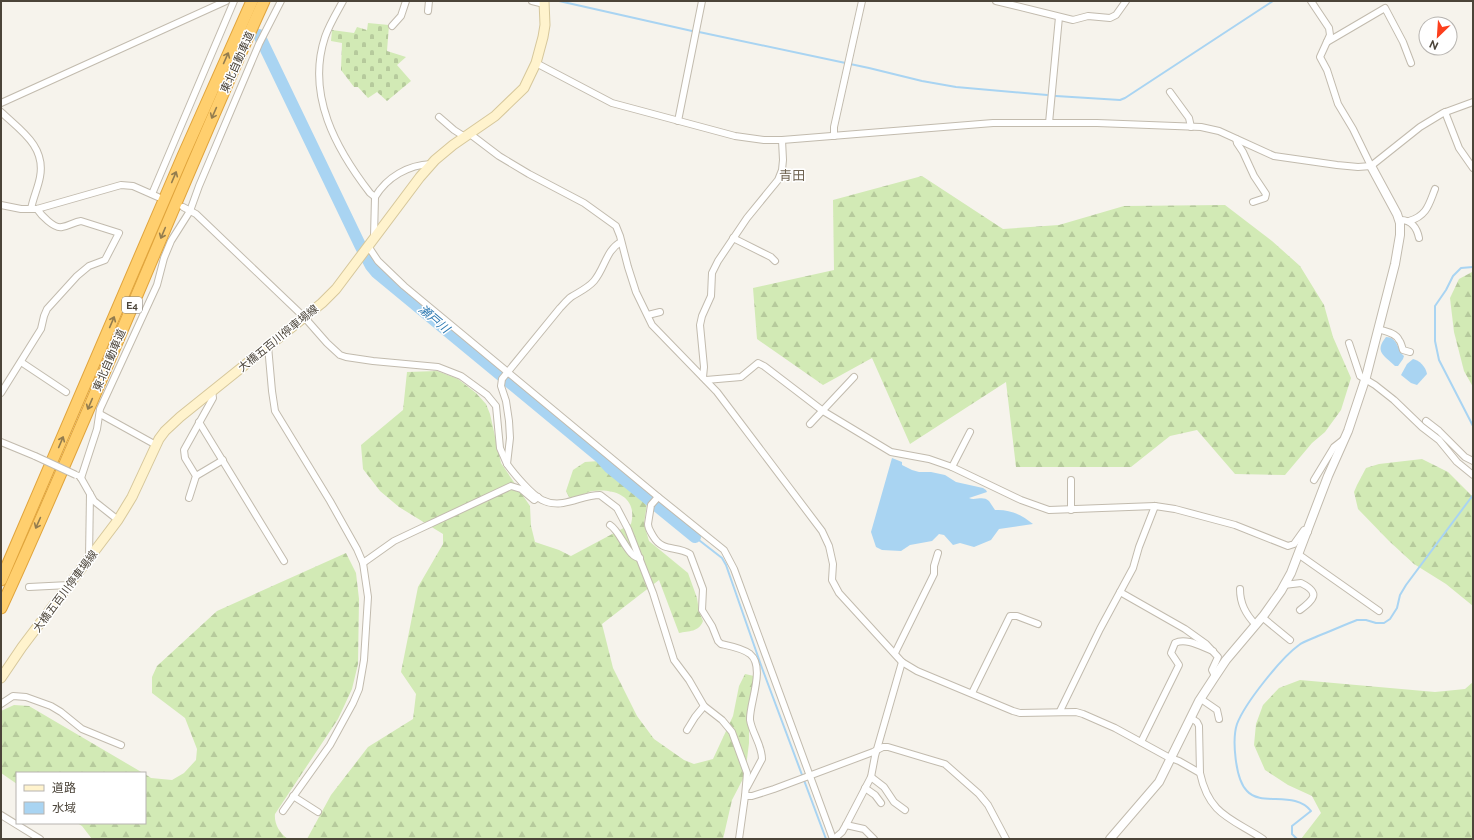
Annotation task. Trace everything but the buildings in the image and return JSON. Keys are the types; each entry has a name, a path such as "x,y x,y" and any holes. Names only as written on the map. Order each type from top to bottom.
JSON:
{"highway":[{"name":"東北自動車道","path":"1,580 183,156 252,1"},
{"name":"東北自動車道","path":"1,608 66,461 264,1"}],"main road":[{"name":"大橋五百川停車場線","path":"1,678 25,643 118,520 132,497 156,446 165,431 212,391 305,318 336,289 374,237 431,164 453,145 494,116 524,88 536,63 544,37 544,3"}],"street":[{"path":"1,103 226,1"},
{"path":"152,194 234,1"},
{"path":"79,476 97,429 101,406 157,285 164,258 171,241 190,211 199,186 259,44 280,1"},
{"path":"343,1 325,37 318,83 330,127 336,142 348,163 366,188 375,197"},
{"path":"392,26 401,16 406,1"},
{"path":"428,11 429,1"},
{"path":"532,1 544,3"},
{"path":"678,120 702,1"},
{"path":"834,136 834,127 862,1"},
{"path":"996,1 1072,20 1088,16 1110,18 1116,14 1126,1"},
{"path":"1110,839 1159,782 1201,698 1230,655 1262,617 1291,573 1308,532 1328,476 1345,439 1365,379 1398,248 1400,235 1399,220 1353,129 1338,104 1320,57 1330,35 1329,28 1311,1"},
{"path":"1326,42 1385,8 1403,42 1411,63"},
{"path":"1049,123 1060,17"},
{"path":"536,63 612,102 735,136 764,140 782,140 993,123 1097,123 1201,127 1219,131 1274,156 1358,167 1371,166 1420,127 1445,112 1473,102"},
{"path":"1170,92 1189,118 1191,127"},
{"path":"1,112 27,135 37,150 40,160 41,176 34,209"},
{"path":"1445,112 1459,148 1473,168"},
{"path":"439,117 454,130 468,135 499,156 594,210 616,226 636,292 652,325 717,392 822,532 829,546 832,564 832,580 839,593 902,662 917,671 1020,713 1060,711 1083,714 1200,773"},
{"path":"1236,139 1254,176 1266,194 1265,198 1262,200 1253,202"},
{"path":"705,379 700,325 702,316 711,296 712,273 718,261 747,218 778,180 782,165 782,140"},
{"path":"374,237 375,197 385,183 395,175 421,164 431,164"},
{"path":"1,205 21,209 34,209 121,185 133,186 158,197"},
{"path":"1409,221 1418,219 1428,207 1436,189"},
{"path":"183,208 196,214 305,318 340,355 373,361 438,367 461,376 487,395 496,406 502,455 516,477 538,497 547,502 564,503 588,496 600,495 614,505 619,511 628,529 640,558 653,593 674,660 704,706 725,722 732,732 747,773 739,839"},
{"path":"1,393 22,362 41,328 47,308 77,276 89,266 105,260 119,233 81,221 58,227 34,209"},
{"path":"1399,220 1405,219 1409,221 1416,228 1419,238"},
{"path":"733,238 771,257 774,261"},
{"path":"507,464 510,438 506,401 501,386 504,376 560,308 570,298 587,288 595,280 602,270 612,248 621,242"},
{"path":"367,247 392,276 504,376 724,550 730,559 805,776 833,839 842,832 871,776 902,662"},
{"path":"648,315 660,312"},
{"path":"1378,329 1389,332 1396,337 1400,340 1403,350 1410,352"},
{"path":"1349,343 1360,376 1386,393 1404,408 1422,427 1433,434 1458,462 1473,475"},
{"path":"268,346 275,411 330,501 357,549 364,563 368,597 364,660 359,689 330,745 283,811"},
{"path":"22,362 66,392"},
{"path":"705,379 741,377 758,363 823,411 890,452 923,458 952,467 1042,509 1071,510 1155,506 1176,509 1234,525 1288,546 1294,544 1304,530 1308,532"},
{"path":"810,424 854,377"},
{"path":"196,476 185,458 184,450 213,398 212,391"},
{"path":"100,414 156,446"},
{"path":"200,422 284,561"},
{"path":"1426,422 1439,431 1465,457 1473,461"},
{"path":"952,467 970,432"},
{"path":"1314,480 1334,447 1345,439"},
{"path":"1,442 79,476 94,501 118,520"},
{"path":"189,498 196,476 222,460"},
{"path":"1071,510 1072,480"},
{"path":"364,563 406,535 511,486 521,489 534,500 538,497"},
{"path":"90,494 90,559"},
{"path":"658,497 651,505 648,528 657,542 664,547 690,554 703,589 702,610 712,626 718,641 721,644 749,653 755,661 757,676 750,718 762,758 746,789"},
{"path":"1060,711 1133,568 1138,547 1155,506"},
{"path":"610,525 620,534 631,555 635,558 640,558"},
{"path":"895,653 934,574 934,566 938,553"},
{"path":"1298,554 1379,611"},
{"path":"1284,585 1301,582 1313,591 1313,598 1300,610"},
{"path":"29,587 69,585"},
{"path":"1240,589 1240,598 1244,609 1255,624"},
{"path":"1120,592 1184,630 1213,651 1218,657 1212,670 1215,676"},
{"path":"972,693 1010,616 1014,615 1038,624"},
{"path":"1262,617 1290,640"},
{"path":"1141,742 1179,665 1172,652 1172,647 1175,643 1186,641 1213,651"},
{"path":"1,704 13,696 26,697 51,706 82,729 121,745"},
{"path":"1201,698 1217,710 1219,719"},
{"path":"687,730 704,706"},
{"path":"1191,718 1197,722 1199,726 1200,773 1207,795 1218,810 1229,819 1264,839"},
{"path":"745,796 752,796 883,747 899,750 945,764 979,794 988,805 1006,839"},
{"path":"871,776 888,792 894,802 905,810"},
{"path":"865,788 875,795 881,803"},
{"path":"294,796 318,812"},
{"path":"1,815 40,839"},
{"path":"846,825 864,829 874,839"}],"green space":[{"path":"368,23 389,25 387,51 406,57 397,65 411,81 387,101 377,92 368,98 358,87 354,87 341,70 342,43 331,41 332,30 354,33 357,27 367,30"},
{"path":"922,176 1003,229 1059,225 1124,206 1225,205 1272,241 1300,266 1324,305 1333,337 1351,378 1341,410 1325,432 1312,443 1285,475 1235,474 1197,430 1170,436 1131,467 1016,467 1006,382 910,444 872,358 823,385 757,339 753,288 834,270 833,200"},
{"path":"1472,272 1473,387 1464,371 1454,332 1450,298 1459,279"},
{"path":"437,371 458,379 476,393 486,404 490,414 501,463 530,506 531,526 535,542 559,550 571,556 631,524 631,507 623,496 617,493 601,490 588,492 572,498 569,497 566,491 573,470 585,462 599,461 647,503 644,524 649,541 688,573 703,621 696,629 679,633 659,580 602,624 613,668 637,716 654,739 684,760 694,764 713,759 733,716 739,686 745,674 754,676 749,713 749,743 745,775 732,800 723,839 307,839 331,795 368,747 413,719 416,694 401,672 418,587 443,544 443,534 399,507 380,491 363,469 361,445 403,410 407,372"},
{"path":"1422,459 1448,472 1473,497 1473,606 1446,584 1414,564 1358,509 1354,492 1366,468 1379,464"},
{"path":"346,553 356,573 359,599 358,664 352,689 338,719 275,814 275,821 278,828 288,839 92,839 79,824 146,824 146,775 151,778 172,780 184,773 196,760 197,749 185,718 152,693 152,677 157,666 217,611"},
{"path":"1300,680 1435,692 1465,689 1473,682 1473,839 1301,839 1321,813 1312,796 1288,785 1265,770 1254,745 1256,724 1263,705 1279,688"},
{"path":"14,705 29,706 141,772 16,772 16,783 1,773 1,711"}],"water":[{"path":"1386,337 1395,341 1404,356 1398,366 1395,366 1382,353 1382,342"},
{"path":"1413,359 1422,364 1427,374 1417,385 1411,383 1401,375 1407,364"},
{"path":"892,458 902,462 902,465 912,470 945,475 956,482 983,488 987,492 969,498 987,499 995,510 1006,510 1016,513 1033,524 999,529 991,540 974,547 960,543 953,545 944,535 939,534 932,541 910,545 901,551 882,550 876,547 871,532"}],"waterway":[{"path":"559,1 692,31"},
{"path":"1056,96 1120,100 1125,98 1273,1"},
{"path":"699,32 869,68 922,81 956,87 1047,95"},
{"name":"瀬戸川","path":"259,35 360,245 371,266 376,272 695,537"},
{"path":"1473,267 1461,268 1453,276 1446,290 1435,306 1435,341 1439,360 1473,426"},
{"path":"1297,839 1292,834 1292,826 1311,811 1296,801 1253,796 1243,785 1237,768 1235,749 1237,724 1241,715 1255,693 1274,670 1291,651 1301,644 1357,620 1384,623 1390,619 1397,608 1400,595 1406,585 1473,495"},
{"path":"695,537 722,558 726,565 762,668 826,839"}],"district":[{"name":"青田","path":"792,175"}]}
